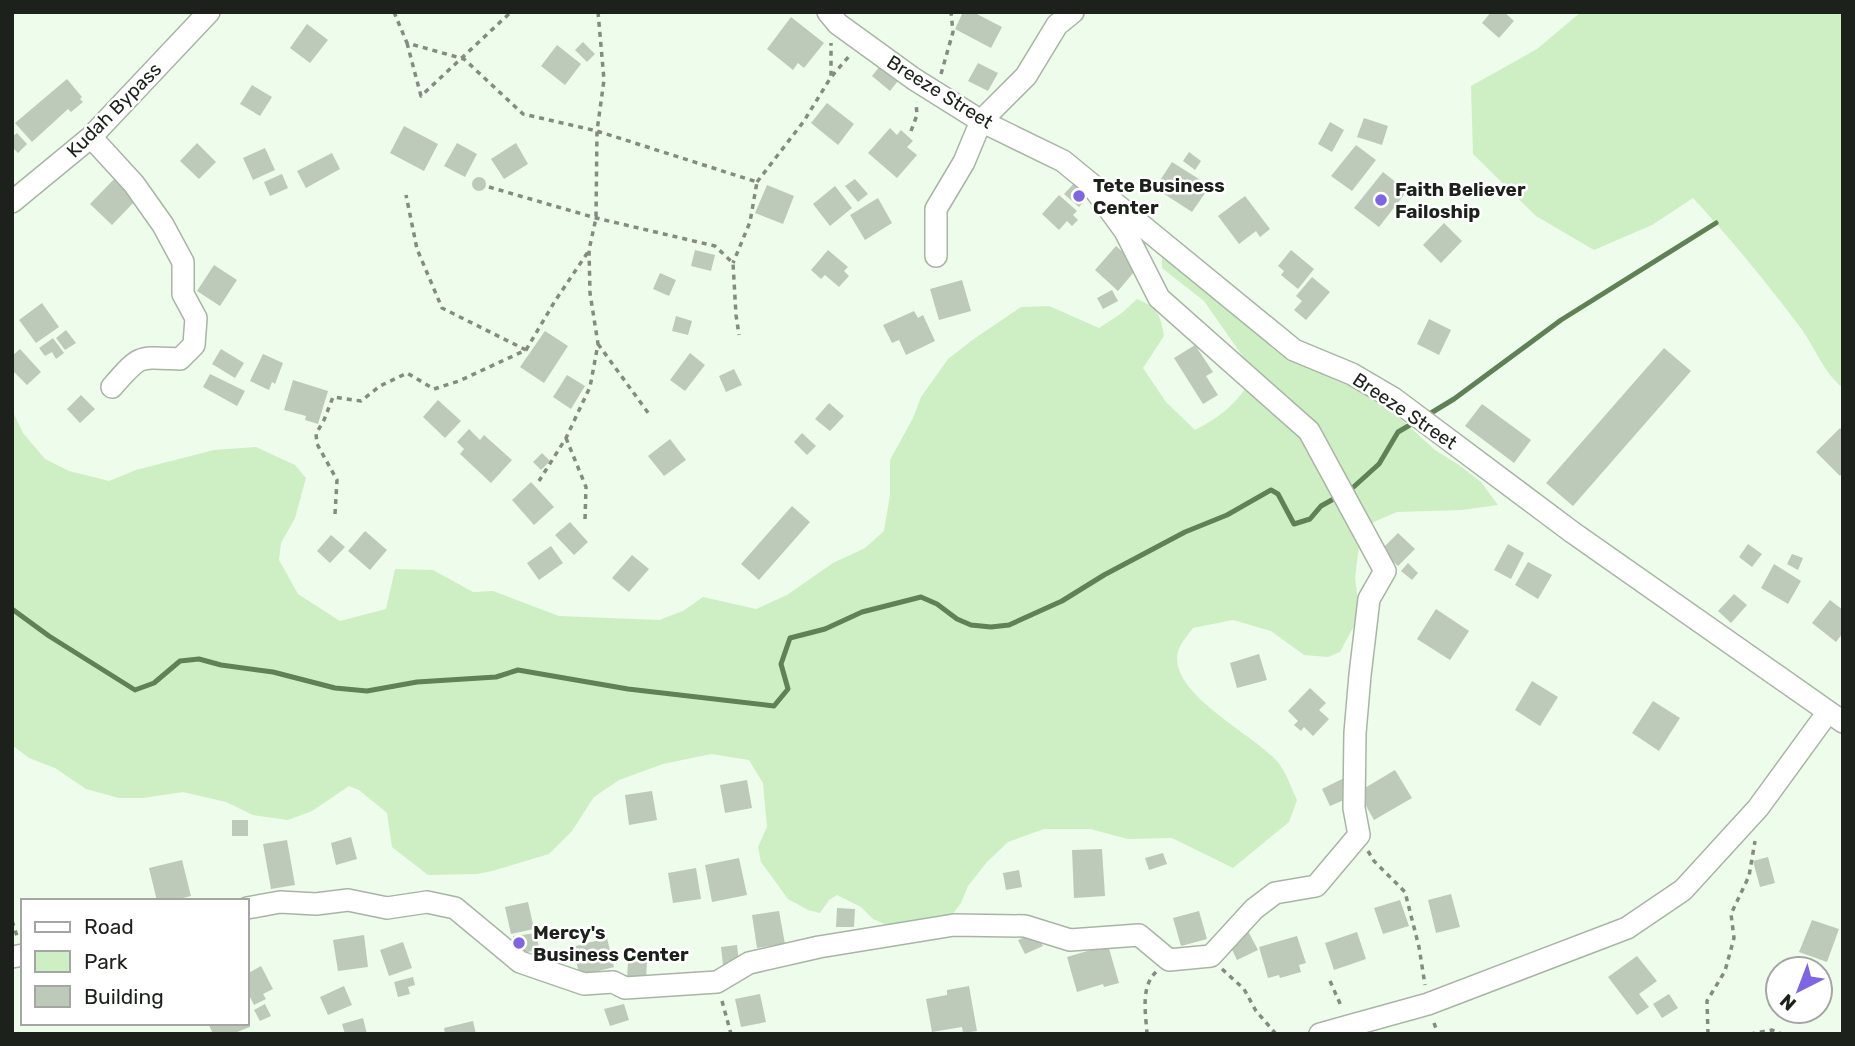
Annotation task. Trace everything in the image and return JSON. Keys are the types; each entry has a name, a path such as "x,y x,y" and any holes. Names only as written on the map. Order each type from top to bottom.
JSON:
{"street":[{"name":"Kudah Bypass","path":"12,202 91,136 209,12"},
{"name":"Breeze Street","path":"828,12 838,24 914,79 981,121 1063,161 1294,349 1352,374 1393,398 1572,533 1835,717"},
{"path":"936,256 936,209 964,162 981,121 1026,76 1057,25 1073,12"},
{"path":"91,136 134,184 163,226 183,262 183,294 196,318 194,345 180,359 144,358 134,361 112,387"},
{"path":"248,908 280,902 316,904 348,900 387,908 427,902 455,908 520,962 584,984 613,982 625,988 717,982 749,963 819,947 954,925 1025,926 1070,940 1139,935 1169,960 1211,956 1254,909 1275,893 1315,886 1359,835 1354,808 1354,746 1360,674 1369,600 1385,571 1309,431 1158,298 1125,231 1090,183"},
{"path":"1320,1034 1428,1004 1627,928 1682,890 1758,808 1835,717"}],"path":[{"path":"394,12 408,43 421,96 511,12"},
{"path":"540,481 566,438 590,387 598,344 590,293 589,250 596,218 597,131 604,80 598,12"},
{"path":"936,92 953,32 950,12"},
{"path":"831,39 831,77"},
{"path":"739,335 733,263 750,222 757,182 804,121 831,77 862,41"},
{"path":"408,43 464,58 523,114 597,131 757,182"},
{"path":"911,131 917,115 914,79"},
{"path":"489,187 596,218 715,246 733,263"},
{"path":"406,195 417,249 442,308 526,350"},
{"path":"335,514 337,480 317,444 316,434 333,397 360,401 380,386 407,373 434,389 459,381 526,350 589,250"},
{"path":"598,344 649,414"},
{"path":"566,438 586,487 584,520"},
{"path":"1708,1034 1707,1001 1724,971 1734,938 1731,914 1749,876 1752,850 1762,823 1758,808"},
{"path":"1359,835 1374,861 1405,892 1419,947 1428,1004 1438,1034"},
{"path":"1211,956 1244,989 1256,1011 1276,1034"},
{"path":"1147,1034 1145,998 1150,978 1169,960"},
{"path":"717,982 731,1034"},
{"path":"1750,1034 1772,1030 1782,1034"}],"green space":[{"path":"1581,12 1843,12 1843,388 1830,375 1805,335 1774,294 1693,198 1652,225 1594,250 1536,216 1473,154 1471,86 1537,49"},
{"path":"1162,251 1294,356 1333,379 1363,391 1403,421 1435,450 1481,482 1498,505 1462,510 1397,512 1361,530 1355,578 1358,601 1355,624 1340,652 1328,657 1304,655 1271,631 1233,620 1193,628 1184,640 1178,651 1178,667 1186,683 1217,713 1269,753 1280,765 1297,800 1289,822 1233,868 1172,838 1128,839 1090,829 1044,829 1008,842 968,886 961,903 951,916 887,925 837,895 829,900 820,913 788,899 761,862 758,847 767,827 763,783 749,760 711,754 663,764 619,780 594,797 572,831 549,854 477,874 428,875 392,847 387,813 359,790 349,786 312,811 288,820 253,815 226,802 183,792 143,798 119,798 86,789 55,768 29,758 12,745 12,410 23,433 45,459 69,471 109,481 136,470 214,450 256,447 295,465 306,478 295,518 281,543 279,560 298,594 340,621 386,609 395,569 433,570 473,592 493,591 559,616 659,620 683,611 703,597 756,609 787,595 833,563 865,548 884,531 890,495 890,460 921,397 948,359 1021,307 1049,306 1099,328 1137,299 1144,302 1157,313 1164,336 1143,368 1166,402 1195,430 1228,409 1251,379 1246,361 1204,301 1162,268"}],"building":[{"path":"963,12 973,12 1002,27 991,48 955,29"},
{"path":"1491,12 1504,12 1514,21 1499,38 1482,23"},
{"path":"791,17 824,43 804,68 798,63 793,70 767,49"},
{"path":"307,24 328,40 310,63 290,48"},
{"path":"583,42 595,54 587,62 575,50"},
{"path":"557,45 581,64 565,85 541,66"},
{"path":"883,62 901,77 890,91 872,76"},
{"path":"978,63 998,73 988,91 968,81"},
{"path":"67,79 83,102 71,112 68,109 32,142 15,123"},
{"path":"252,85 272,97 260,116 240,104"},
{"path":"827,103 854,124 838,145 811,123"},
{"path":"1364,118 1388,126 1382,145 1357,137"},
{"path":"1330,122 1344,130 1332,152 1318,144"},
{"path":"404,126 438,144 424,171 390,153"},
{"path":"890,128 897,135 901,130 913,141 907,147 917,155 897,178 868,153"},
{"path":"17,133 27,144 18,153 12,147 12,137"},
{"path":"197,143 216,162 199,179 180,161"},
{"path":"457,143 477,154 465,177 444,166"},
{"path":"516,143 528,164 504,179 491,159"},
{"path":"1356,145 1376,160 1352,191 1331,176"},
{"path":"265,148 275,170 253,180 243,158"},
{"path":"1189,152 1201,161 1195,170 1183,161"},
{"path":"332,153 340,169 306,188 297,171"},
{"path":"1172,162 1210,186 1192,212 1155,188"},
{"name":"Faith Believer Failoship","path":"1383,172 1407,191 1379,227 1354,208"},
{"path":"282,174 288,188 270,196 264,182"},
{"path":"116,177 138,198 112,225 90,204"},
{"path":"476,177 482,177 486,184 482,191 476,191 472,187 472,181"},
{"path":"1080,177 1094,191 1079,207 1064,194"},
{"path":"855,179 868,194 858,202 845,186"},
{"path":"767,185 794,196 783,224 755,213"},
{"path":"835,186 852,208 830,226 813,204"},
{"path":"1059,195 1077,211 1073,215 1078,220 1072,226 1067,221 1059,230 1042,214"},
{"path":"1245,196 1270,229 1260,237 1256,231 1239,244 1218,216"},
{"path":"878,198 892,223 865,240 850,215"},
{"path":"1444,223 1462,241 1441,263 1423,245"},
{"path":"1116,246 1139,266 1118,291 1095,270"},
{"path":"695,250 715,255 711,271 691,266"},
{"path":"828,250 848,267 844,271 849,276 839,287 825,275 821,279 811,270"},
{"path":"1291,250 1314,269 1298,289 1281,275 1284,271 1278,266"},
{"path":"214,265 237,280 220,306 197,291"},
{"path":"660,273 676,280 669,296 653,289"},
{"path":"1312,277 1330,292 1306,320 1294,310 1302,301 1296,296"},
{"path":"962,280 971,311 939,320 930,289"},
{"path":"1112,290 1118,301 1103,309 1097,298"},
{"path":"42,303 59,327 36,343 19,320"},
{"path":"914,311 918,318 923,315 935,341 906,355 899,340 892,343 883,325"},
{"path":"676,316 692,321 688,335 672,331"},
{"path":"1429,319 1451,330 1439,355 1417,344"},
{"path":"66,330 76,343 65,350 56,338"},
{"path":"545,331 568,346 544,383 520,367"},
{"path":"53,338 64,353 56,359 52,352 45,356 39,348"},
{"path":"1195,345 1213,372 1206,376 1218,395 1203,404 1174,358"},
{"path":"1664,348 1691,371 1573,506 1546,483"},
{"path":"20,349 41,372 27,385 12,370 12,356"},
{"path":"221,349 244,363 235,378 212,364"},
{"path":"690,353 705,365 685,391 670,380"},
{"path":"263,354 283,363 275,384 272,382 269,390 250,381"},
{"path":"734,369 742,385 726,392 719,376"},
{"path":"210,374 245,391 237,406 203,387"},
{"path":"567,375 585,386 571,409 553,397"},
{"path":"293,380 328,391 318,424 305,420 306,416 284,410"},
{"path":"81,395 95,409 80,423 67,409"},
{"path":"438,400 461,421 445,438 423,417"},
{"path":"829,403 844,416 830,431 815,419"},
{"path":"1482,404 1531,440 1514,463 1465,426"},
{"path":"1840,428 1843,431 1843,472 1840,476 1816,452"},
{"path":"469,429 480,440 484,435 512,460 491,483 460,454 464,449 457,442"},
{"path":"802,433 816,446 807,455 794,442"},
{"path":"670,439 686,460 664,476 648,456"},
{"path":"542,453 550,461 541,470 533,462"},
{"path":"531,482 554,507 534,525 512,500"},
{"path":"792,506 810,522 759,580 741,564"},
{"path":"570,522 588,542 574,555 555,535"},
{"path":"365,531 387,550 370,570 348,551"},
{"path":"1398,533 1415,549 1398,566 1381,550"},
{"path":"331,535 345,547 330,563 317,551"},
{"path":"1508,544 1524,553 1511,579 1494,570"},
{"path":"1748,544 1762,554 1752,567 1739,557"},
{"path":"551,546 563,563 539,580 527,563"},
{"path":"1792,554 1803,558 1798,570 1787,564"},
{"path":"632,555 649,569 629,592 612,578"},
{"path":"1528,562 1552,575 1538,599 1515,585"},
{"path":"1408,563 1418,573 1412,580 1401,571"},
{"path":"1774,564 1801,581 1788,604 1761,588"},
{"path":"1734,594 1747,605 1731,623 1718,611"},
{"path":"1830,600 1843,610 1843,633 1836,642 1812,623"},
{"path":"1436,609 1469,631 1450,660 1417,639"},
{"path":"1259,654 1267,680 1237,688 1230,663"},
{"path":"1532,681 1558,697 1540,726 1515,710"},
{"path":"1310,688 1326,703 1319,710 1329,719 1313,736 1304,727 1301,731 1294,725 1298,721 1288,711"},
{"path":"1653,701 1680,718 1659,751 1632,733"},
{"path":"1395,770 1412,798 1374,820 1358,792"},
{"path":"1344,778 1353,796 1330,806 1322,789"},
{"path":"747,780 752,808 725,813 720,785"},
{"path":"652,791 657,820 629,825 625,795"},
{"path":"232,820 248,820 248,836 232,836"},
{"path":"351,837 357,859 336,865 331,843"},
{"path":"287,840 295,885 271,889 263,844"},
{"path":"1102,849 1105,896 1074,898 1072,850"},
{"path":"1163,853 1167,864 1149,870 1145,858"},
{"path":"1768,857 1775,883 1760,887 1753,861"},
{"path":"739,858 747,895 712,902 705,865"},
{"path":"182,860 191,896 157,899 149,868"},
{"path":"696,868 701,899 673,903 668,873"},
{"path":"1019,870 1022,887 1006,890 1003,873"},
{"path":"1451,894 1460,927 1436,933 1428,900"},
{"path":"1400,900 1409,926 1383,934 1374,908"},
{"path":"528,902 534,929 511,934 505,907"},
{"path":"837,908 855,909 854,927 836,927"},
{"path":"779,911 785,944 757,948 752,915"},
{"path":"1199,911 1207,939 1181,946 1173,918"},
{"path":"1812,920 1839,929 1830,955 1807,955 1799,952"},
{"path":"1247,929 1258,950 1237,960 1227,939"},
{"path":"1036,932 1043,946 1025,954 1018,940"},
{"path":"1357,932 1366,959 1334,970 1325,943"},
{"path":"537,933 539,950 515,954 513,936"},
{"path":"364,935 368,967 338,971 333,940"},
{"path":"1297,936 1306,963 1299,965 1301,972 1280,978 1279,975 1268,978 1259,947"},
{"path":"607,938 614,967 580,976 572,947"},
{"path":"403,942 412,968 389,976 380,950"},
{"path":"737,945 739,963 723,965 721,947"},
{"path":"1108,945 1119,983 1104,987 1103,984 1077,992 1067,957"},
{"path":"1637,956 1657,981 1639,994 1649,1007 1637,1015 1608,977"},
{"path":"628,960 647,961 646,981 627,981"},
{"path":"261,966 273,989 263,994 266,999 254,1005 248,993 248,973"},
{"path":"413,977 415,985 408,987 410,994 398,997 394,982"},
{"path":"344,986 352,1005 328,1015 320,997"},
{"path":"969,986 977,1031 963,1033 962,1027 932,1032 926,999 947,995 947,990"},
{"path":"760,994 766,1022 741,1027 735,999"},
{"path":"1669,994 1678,1008 1662,1018 1653,1004"},
{"path":"265,1004 271,1016 260,1021 254,1010"},
{"path":"624,1004 629,1020 610,1026 604,1009"},
{"path":"363,1018 367,1034 345,1034 342,1024"},
{"path":"248,1021 250,1027 232,1034 213,1034 209,1025 248,1025"},
{"path":"473,1021 476,1034 445,1034 444,1028"}],"waterway":[{"path":"1426,416 1454,399 1561,320 1716,223"},
{"path":"1348,492 1379,464 1398,432 1415,422"},
{"path":"12,609 49,636 135,690 154,683 180,661 199,659 221,665 273,672 335,688 367,691 417,682 496,677 518,670 628,689 774,706 788,689 781,664 790,638 825,629 862,612 921,597 971,625 1009,625 1062,601 1104,575 1185,532 1227,515 1271,490 1278,494 1294,524 1310,519 1321,506 1339,496"}],"place":[{"name":"Tete Business Center","path":"1079,196"},
{"name":"Faith Believer Failoship","path":"1381,200"},
{"name":"Mercy's Business Center","path":"519,943"}]}
